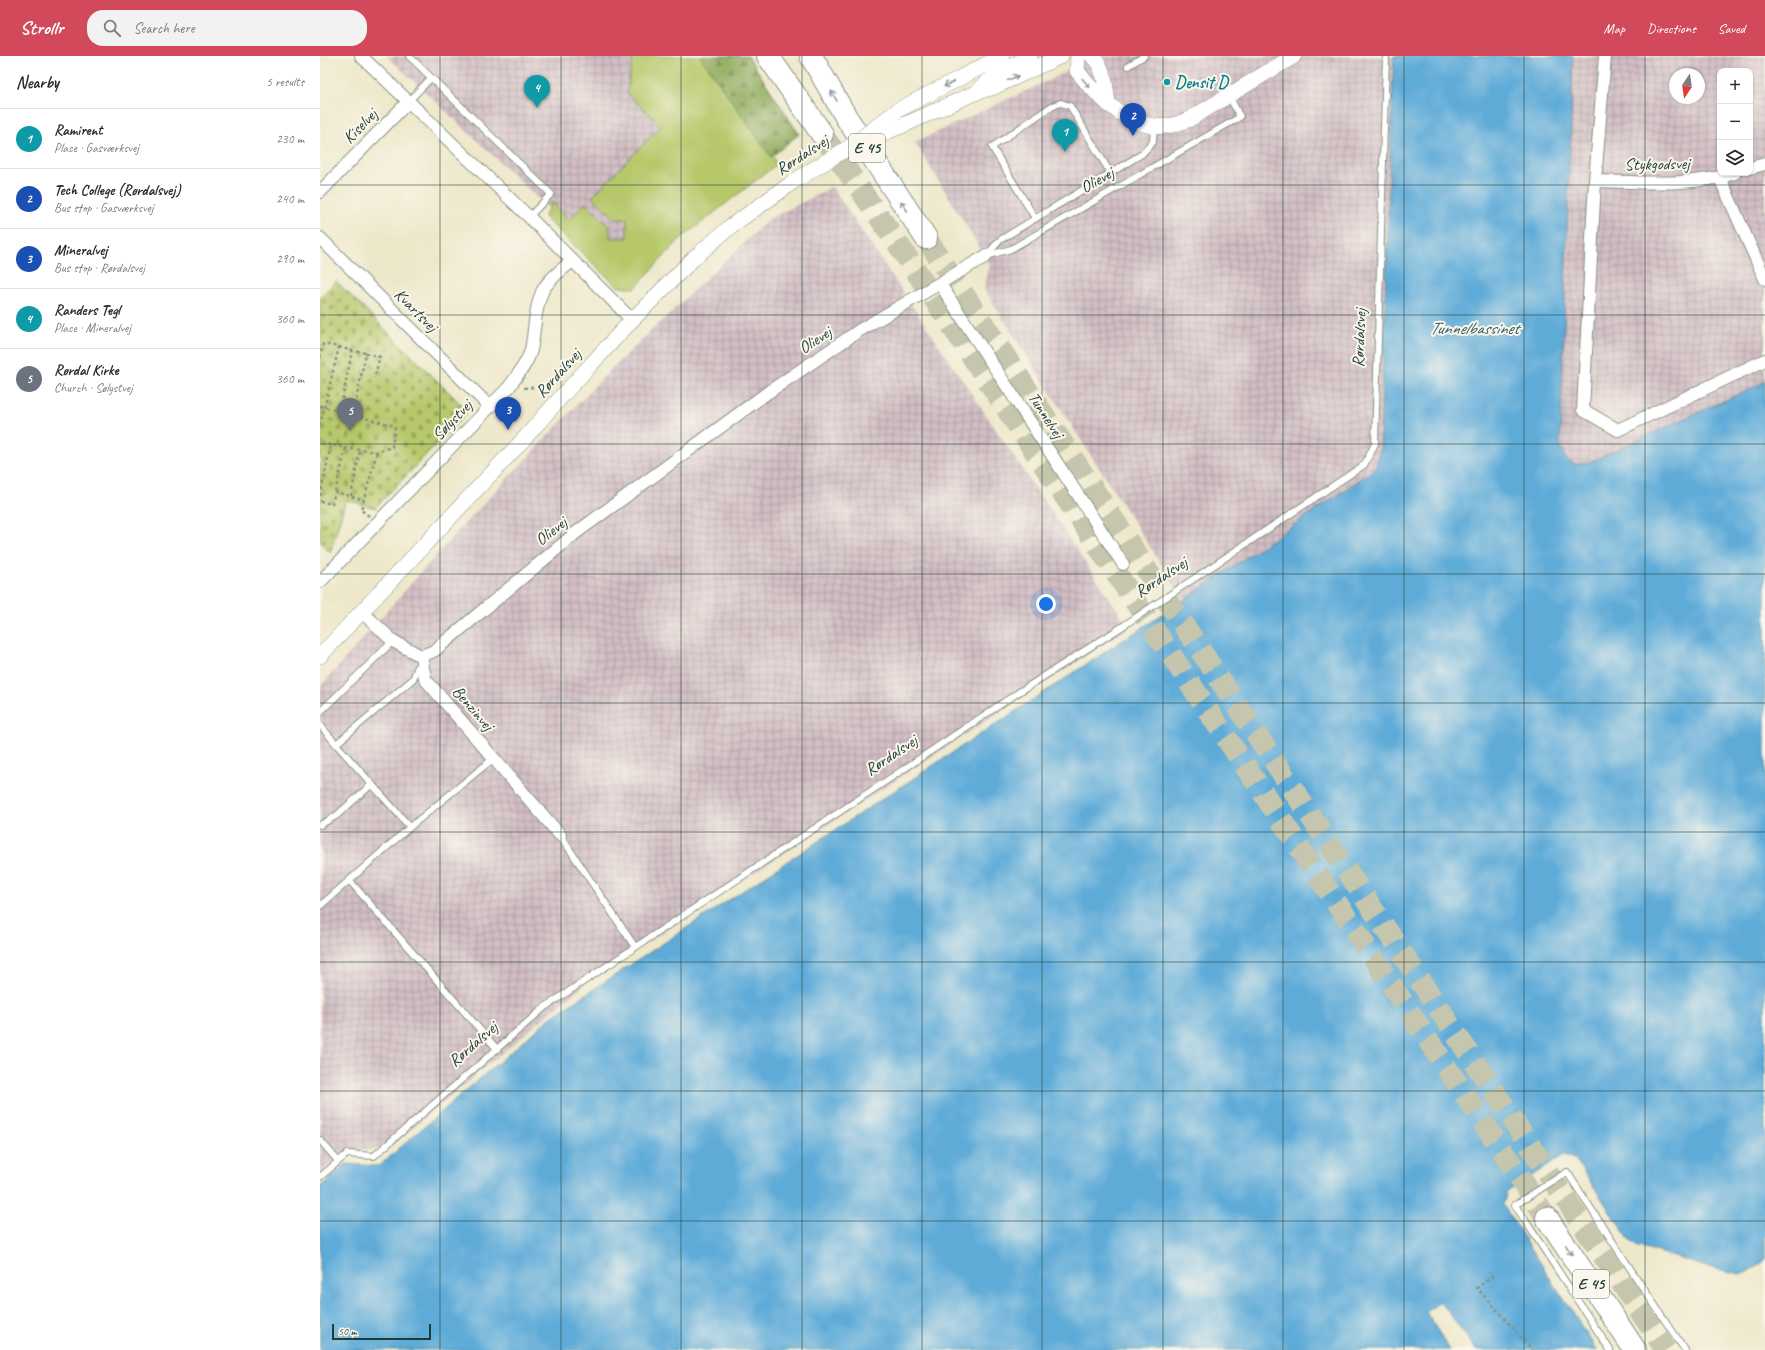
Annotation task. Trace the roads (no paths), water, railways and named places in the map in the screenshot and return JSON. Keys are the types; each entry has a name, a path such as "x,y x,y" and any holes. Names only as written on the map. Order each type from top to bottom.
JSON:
{"highway":[{"path":"768,56 822,134"},
{"name":"E 45","path":"811,56 846,117 926,238"},
{"name":"E 45","path":"1547,1218 1635,1350"}],"street":[{"path":"361,56 529,217 632,320"},
{"name":"Rørdalsvej","path":"320,656 519,444 632,320 693,259 731,226 796,180 851,146 898,110 1002,56"},
{"path":"977,92 994,76 1030,56"},
{"path":"977,92 994,87 1060,56"},
{"path":"1078,56 1077,71 1087,85 1108,104 1127,117 1154,125 1172,125 1188,120 1229,96 1285,58"},
{"path":"1092,56 1096,60 1104,77 1108,104"},
{"path":"1605,56 1595,181 1583,410 1618,430 1765,360"},
{"name":"Rørdalsvej","path":"851,146 906,124 977,92"},
{"name":"Kiselvej","path":"320,192 408,102"},
{"path":"1753,167 1765,164"},
{"name":"Stykgodsvej","path":"1595,181 1667,183 1720,178 1726,176"},
{"path":"1720,178 1765,279"},
{"name":"Kvartsvej","path":"320,238 489,406"},
{"name":"Olievej","path":"422,656 434,651 577,532 767,393 860,330 986,256"},
{"name":"Sølystvej","path":"320,582 508,387 521,371 530,351 539,301 543,291 548,283 572,261"},
{"name":"Tunnelvej","path":"940,284 1124,564"},
{"path":"361,611 393,641 422,656"},
{"name":"Benzinvej","path":"422,656 425,679 560,835"}],"lane":[{"path":"409,56 551,194 529,217"},
{"path":"1128,66 1144,56"},
{"name":"Rørdalsvej","path":"320,1177 347,1154 374,1156 545,1007 1016,694 1117,630 1364,465 1375,444 1386,56"},
{"path":"408,102 431,78"},
{"name":"Olievej","path":"986,256 1010,249 1240,117 1229,96"},
{"path":"1036,218 992,147 1052,106 1061,103 1070,106 1111,174"},
{"path":"986,256 1000,240 1142,154 1152,142 1154,125"},
{"path":"320,712 393,641"},
{"path":"336,744 414,679 422,656"},
{"path":"320,725 410,827"},
{"path":"320,906 410,827 494,758"},
{"path":"320,825 336,816 372,784"},
{"path":"560,835 635,947"},
{"path":"349,880 497,1049"},
{"path":"320,1140 338,1161"},
{"path":"1610,1350 1514,1205 1567,1172 1685,1350"}],"water":[{"name":"Tunnelbassinet","path":"1394,56 1573,56 1560,443 1563,454 1569,462 1583,464 1590,462 1765,382 1765,1260 1757,1267 1741,1274 1707,1267 1632,1244 1575,1159 1564,1155 1507,1192 1503,1205 1597,1350 1476,1350 1440,1302 1426,1312 1450,1350 320,1350 320,1187 346,1164 379,1166 550,1018 1184,600 1370,473 1376,465 1380,451"}],"tunnel":[{"path":"822,134 904,253 1547,1218"},
{"path":"926,238 1666,1350"}],"place":[{"name":"Densit D","path":"1167,82"},
{"name":"Randers Tegl","path":"537,108"},
{"name":"Tech College (Rørdalsvej)","path":"1133,136"},
{"name":"Ramirent","path":"1065,152"},
{"name":"Mineralvej","path":"508,430"},
{"name":"Rørdal Kirke","path":"350,431"}]}
